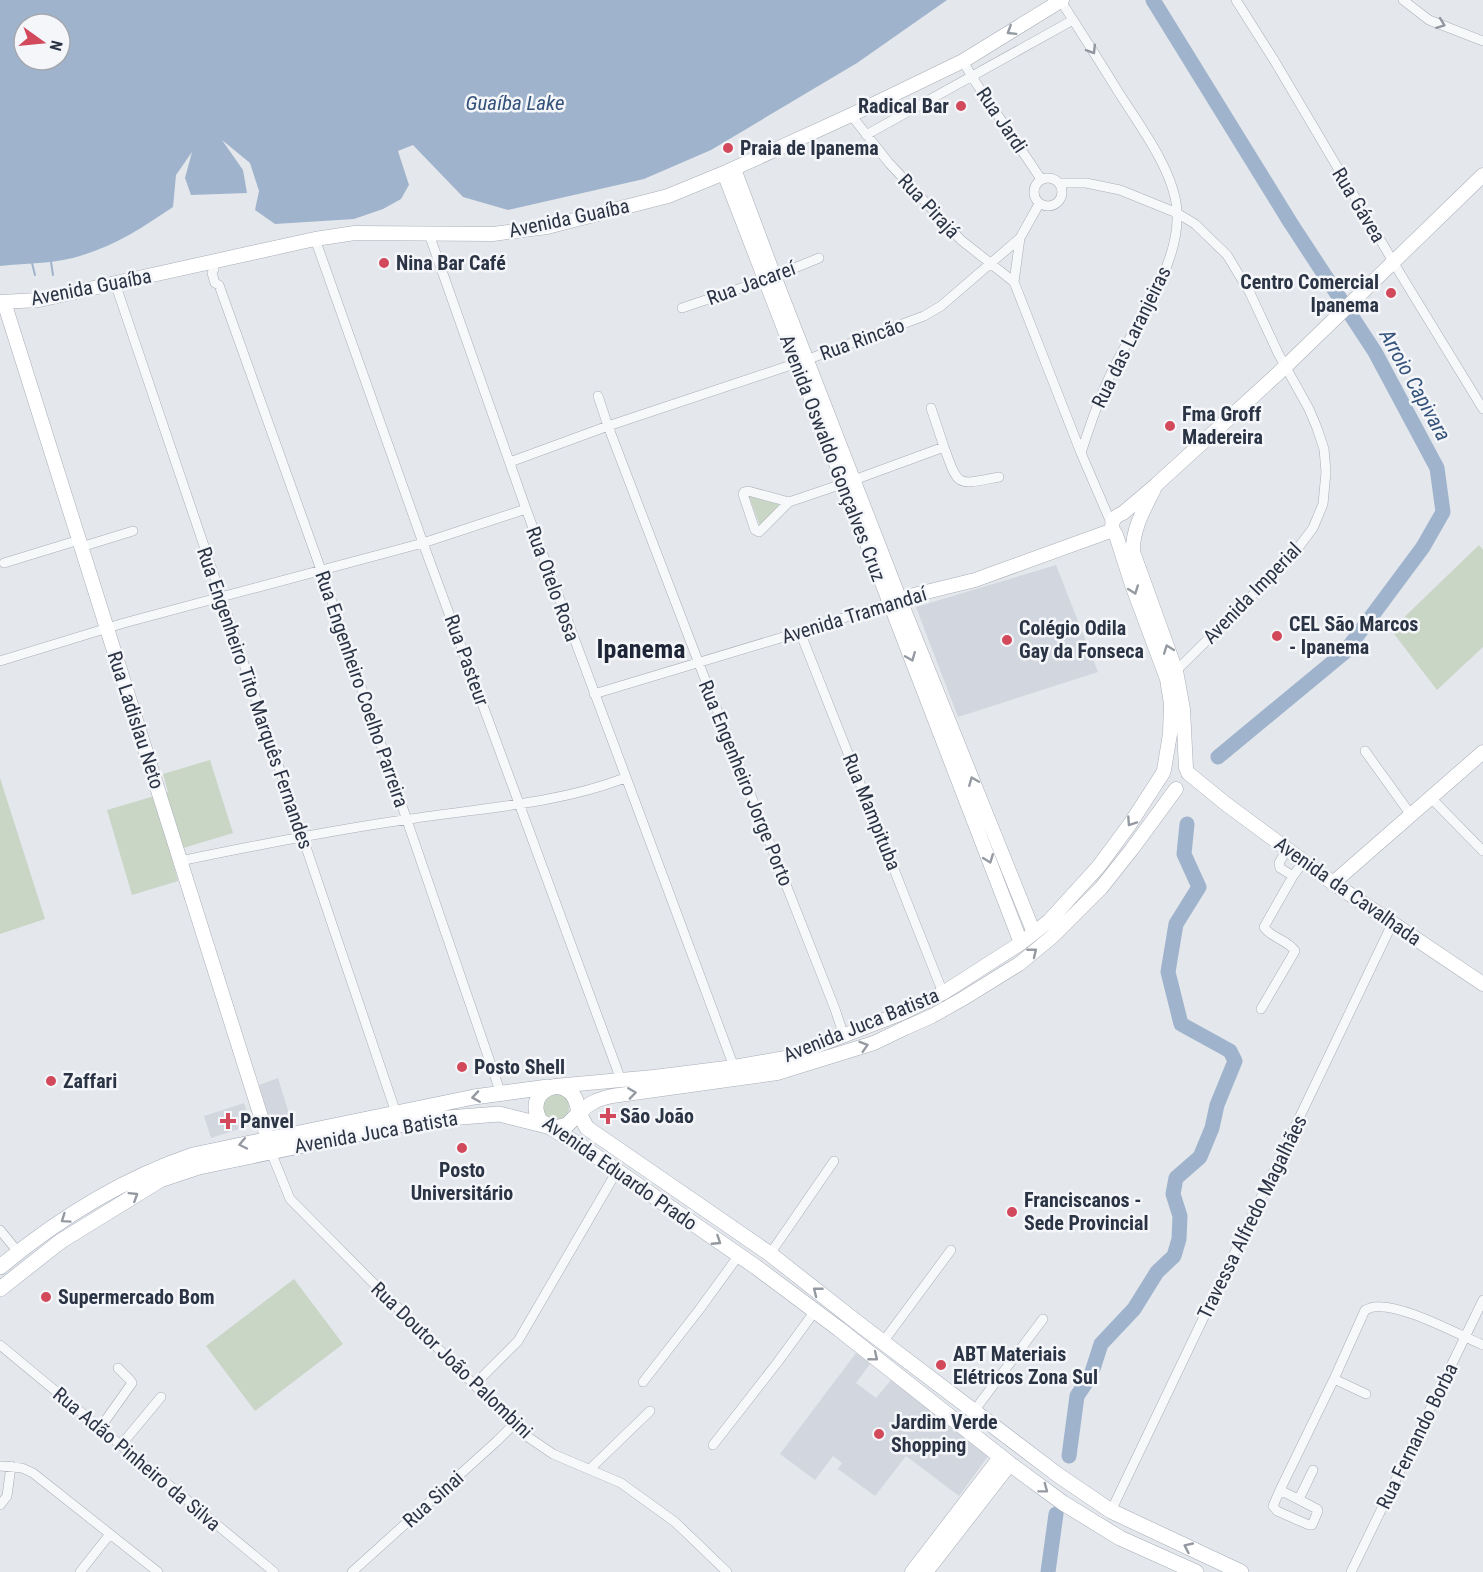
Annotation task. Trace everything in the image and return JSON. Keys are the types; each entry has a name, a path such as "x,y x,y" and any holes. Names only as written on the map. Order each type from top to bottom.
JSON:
{"main road":[{"name":"Avenida Eduardo Prado","path":"1196,1572 1120,1538 1063,1503 739,1255 540,1121 536,1101 543,1091 554,1086 567,1089 575,1098 579,1113 587,1128 770,1254 862,1327 1058,1475 1111,1511 1240,1572"},
{"name":"Avenida Juca Batista","path":"0,1289 61,1242 160,1180 270,1145 396,1113 474,1097 554,1086"},
{"name":"Avenida Juca Batista","path":"0,1267 85,1205 170,1162 193,1155 448,1117 499,1114 549,1127 562,1128 579,1113"},
{"path":"838,1329 852,1322 862,1327"},
{"path":"1003,1432 1011,1456 1005,1460"}],"street":[{"name":"Rua das Laranjeiras","path":"1061,0 1140,125 1167,173 1177,213 1171,253 1161,280 1108,379 1081,453"},
{"name":"Avenida Guaíba","path":"2,302 39,300 355,233 493,234 547,226 668,196 729,171 963,61 1061,0"},
{"name":"Rua Gávea","path":"1236,0 1483,409"},
{"path":"1403,0 1429,20 1483,40"},
{"path":"866,135 1073,20"},
{"name":"Rua Jardi","path":"963,61 1041,179"},
{"name":"Rua Pirajá","path":"851,115 890,163 961,240 1014,282"},
{"name":"Avenida Oswaldo Gonçalves Cruz","path":"729,171 981,818 1034,933"},
{"path":"1113,530 1115,518 1156,485 1285,367 1483,175"},
{"path":"1048,177 1060,183 1062,197 1058,203 1045,207 1034,198 1033,191 1041,179 1048,177"},
{"name":"Avenida Imperial","path":"1060,183 1086,183 1120,190 1177,213 1195,224 1227,255 1250,293 1285,367 1309,409 1323,449 1326,472 1323,504 1313,528 1292,556 1176,671"},
{"name":"Rua Rincão","path":"510,462 608,426 802,362 924,316 941,306 1020,238 1039,204"},
{"name":"Rua Otelo Rosa","path":"429,234 526,509 734,1067"},
{"path":"1020,238 1014,282 1099,493 1167,679 1171,704 1170,734 1163,771 1164,783 1167,786 1179,788 1186,784 1187,771 1183,709 1176,671 1133,552 1136,529 1156,485"},
{"name":"Rua Pasteur","path":"315,240 423,543 621,1080"},
{"name":"Rua Jacareí","path":"682,308 819,258"},
{"name":"Rua Engenheiro Coelho Parreira","path":"212,265 215,283 219,285 321,570 501,1094"},
{"name":"Rua Engenheiro Tito Marquês Fernandes","path":"115,283 396,1113"},
{"name":"Rua Ladislau Neto","path":"2,302 270,1145"},
{"name":"Rua Engenheiro Jorge Porto","path":"598,396 699,663 836,1009 844,1036"},
{"path":"932,408 955,477 970,482 999,477"},
{"path":"789,502 748,490 743,494 755,530 758,532 789,502 945,447"},
{"path":"1099,493 1122,513 1132,515 1136,529"},
{"path":"0,661 107,628 423,543 526,509"},
{"path":"1113,530 1125,539 1136,529"},
{"name":"Avenida Tramandaí","path":"594,694 914,595 975,580 1113,530"},
{"path":"4,563 133,531"},
{"name":"Rua Mampituba","path":"800,632 943,993"},
{"path":"1365,751 1411,815"},
{"path":"1333,883 1483,752"},
{"path":"1163,771 1177,763 1187,771"},
{"name":"Avenida Juca Batista","path":"554,1086 734,1067 785,1058 902,1013 943,993 1021,943 1048,921 1100,866 1163,771"},
{"name":"Avenida da Cavalhada","path":"1187,771 1214,795 1333,883 1483,984"},
{"path":"180,861 302,836 519,803 576,792 625,778"},
{"name":"Avenida Juca Batista","path":"579,1113 590,1103 601,1098 777,1073 874,1043 932,1017 1019,964 1053,936 1101,888 1179,788"},
{"name":"Avenida da Cavalhada","path":"1179,788 1214,795"},
{"path":"1431,798 1483,851"},
{"name":"Avenida Oswaldo Gonçalves Cruz","path":"981,818 1021,943"},
{"path":"1287,849 1279,865 1293,876"},
{"path":"1262,1010 1295,951 1267,932 1264,927 1304,861"},
{"name":"Travessa Alfredo Magalhães","path":"1111,1511 1392,924"},
{"name":"Rua Doutor João Palombini","path":"270,1145 290,1199 522,1433 553,1454 621,1483 675,1522 727,1572"},
{"path":"770,1254 834,1161"},
{"path":"474,1385 518,1341 617,1171"},
{"path":"0,1230 18,1252"},
{"path":"883,1342 951,1250"},
{"path":"643,1382 739,1255"},
{"name":"Rua Fernando Borba","path":"1351,1572 1483,1300"},
{"path":"1280,1490 1317,1509 1312,1525 1274,1509 1273,1506 1280,1490 1334,1378 1365,1310 1384,1307 1412,1313 1483,1345"},
{"path":"713,1445 815,1311"},
{"path":"974,1411 1043,1319"},
{"name":"Rua Adão Pinheiro da Silva","path":"0,1345 274,1572"},
{"path":"100,1428 132,1383 118,1368"},
{"path":"1334,1378 1366,1394"},
{"path":"121,1445 161,1398"},
{"path":"590,1469 650,1411"},
{"name":"Rua Sinai","path":"352,1572 514,1424"},
{"path":"912,1572 948,1533 1005,1460"},
{"path":"0,1466 22,1468 33,1473 158,1572"},
{"path":"0,1505 7,1496 11,1467"},
{"path":"1299,1499 1313,1470"},
{"path":"926,1572 948,1533"},
{"path":"80,1572 110,1534"}],"shaded area":[{"name":"Colégio Odila Gay da Fonseca","path":"1056,565 1098,672 958,717 916,607"},
{"path":"278,1078 291,1120 271,1124 259,1085"},
{"name":"Panvel","path":"244,1103 251,1125 211,1138 204,1116"},
{"name":"Jardim Verde Shopping","path":"856,1353 870,1364 856,1383 876,1398 891,1380 989,1455 959,1496 906,1456 875,1496 838,1469 842,1463 833,1456 815,1480 780,1454"}],"green space":[{"path":"749,496 781,505 760,526"},
{"path":"1479,545 1483,550 1483,647 1437,690 1391,630"},
{"path":"210,760 233,833 170,852 178,881 132,895 107,810 168,792 163,774"},
{"path":"0,778 45,919 0,934"},
{"path":"555,1092 567,1098 569,1105 567,1115 556,1120 544,1115 542,1102"},
{"path":"294,1279 343,1344 255,1411 206,1346"}],"water":[{"name":"Guaíba Lake","path":"0,0 947,0 857,63 711,150 644,179 508,210 463,197 413,145 398,151 409,185 401,199 383,209 354,219 275,224 255,210 259,191 250,163 222,140 243,170 247,193 191,195 185,178 192,152 176,175 173,207 141,228 107,246 73,258 0,266"}],"waterway":[{"name":"Arroio Capivara","path":"1153,0 1290,222 1375,352 1437,468 1443,512 1423,547 1345,652 1218,757"},
{"path":"51,262 53,275"},
{"path":"32,263 35,275"},
{"name":"Arroio Capivara","path":"1069,1456 1077,1396 1091,1375 1101,1344 1134,1309 1157,1272 1174,1256 1179,1239 1180,1216 1173,1194 1176,1178 1200,1157 1212,1128 1217,1105 1235,1061 1230,1051 1181,1024 1168,972 1176,924 1199,887 1184,854 1187,824"},
{"name":"Arroio Capivara","path":"1048,1572 1056,1514"}],"place":[{"name":"Radical Bar","path":"961,106"},
{"name":"Praia de Ipanema","path":"728,148"},
{"name":"Nina Bar Café","path":"384,263"},
{"name":"Centro Comercial Ipanema","path":"1391,293"},
{"name":"Fma Groff Madereira","path":"1170,426"},
{"name":"CEL São Marcos - Ipanema","path":"1277,636"},
{"name":"Colégio Odila Gay da Fonseca","path":"1007,640"},
{"name":"Posto Shell","path":"462,1067"},
{"name":"Zaffari","path":"51,1081"},
{"name":"São João","path":"608,1116"},
{"name":"Panvel","path":"228,1121"},
{"name":"Posto Universitário","path":"462,1148"},
{"name":"Franciscanos - Sede Provincial","path":"1012,1212"},
{"name":"Supermercado Bom","path":"46,1297"},
{"name":"ABT Materiais Elétricos Zona Sul","path":"941,1365"},
{"name":"Jardim Verde Shopping","path":"879,1434"}],"district":[{"name":"Ipanema","path":"641,649"}]}
